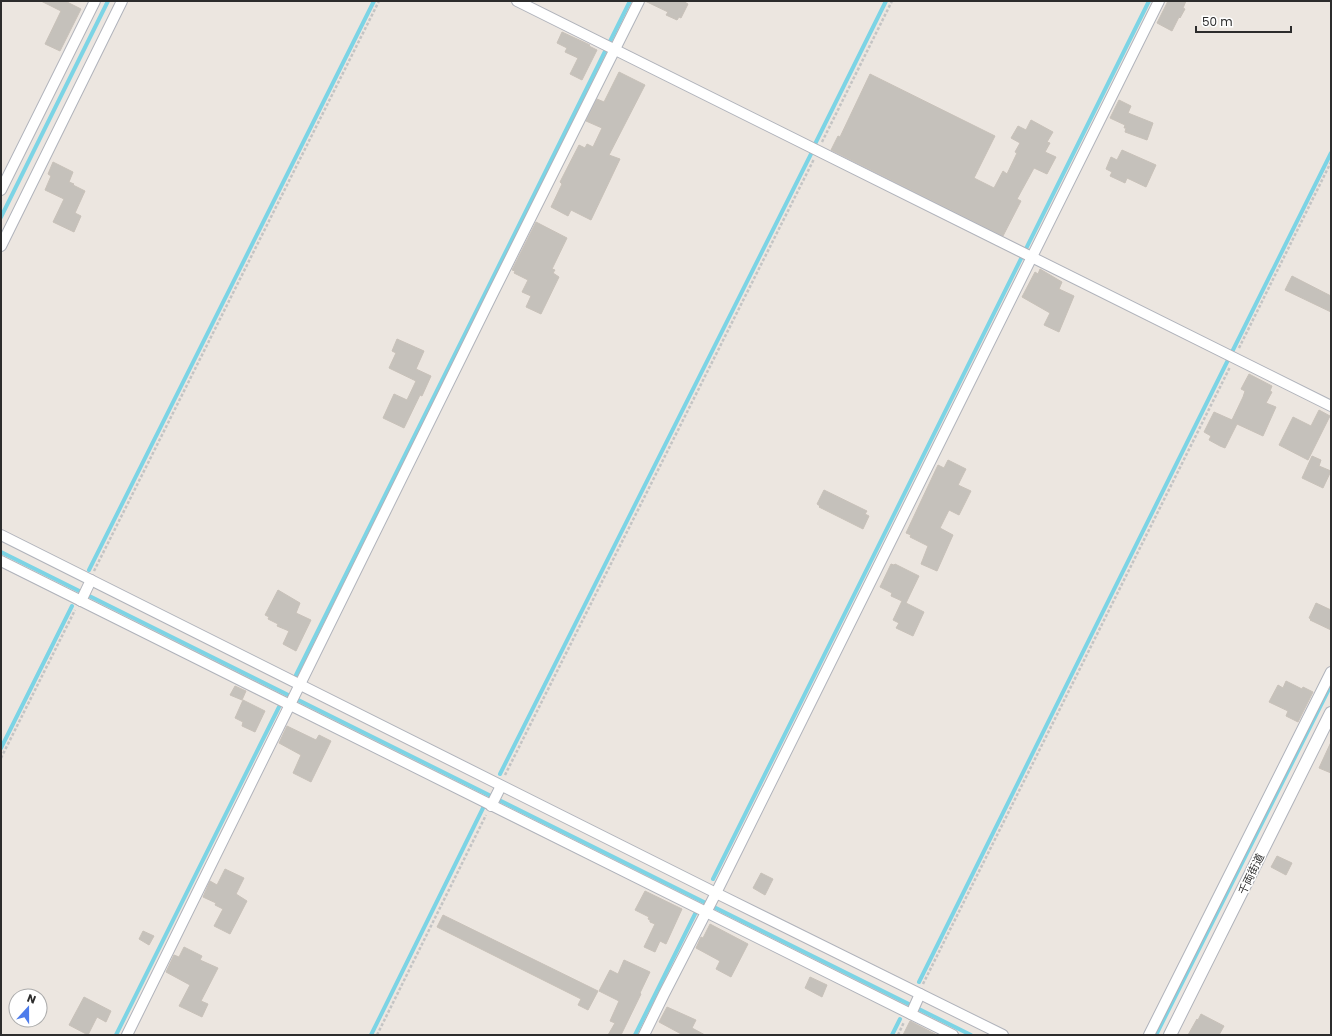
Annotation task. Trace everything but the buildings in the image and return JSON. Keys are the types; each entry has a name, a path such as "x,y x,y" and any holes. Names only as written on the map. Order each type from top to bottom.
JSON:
{"street":[{"path":"1,190 95,1"},
{"path":"1,246 122,1"},
{"path":"517,1 1331,406"},
{"path":"127,1035 610,47 638,1"},
{"path":"644,1035 702,909 714,897 1026,255 1159,1"},
{"path":"1,536 85,591 294,696 489,804 911,1012 953,1035"},
{"path":"1,561 85,591 294,696 500,787 714,897 1002,1035"},
{"path":"1149,1035 1331,672"},
{"name":"千両街道","path":"1170,1035 1331,713"},
{"path":"489,804 500,787"},
{"path":"911,1012 919,996"}],"path":[{"path":"1,758 380,1"},
{"path":"500,787 892,1"},
{"path":"919,996 1331,162"},
{"path":"377,1035 489,804"}],"waterway":[{"path":"1,217 108,1"},
{"path":"89,570 374,1"},
{"path":"296,675 630,1"},
{"path":"815,144 886,1"},
{"path":"713,879 1149,1"},
{"path":"1232,352 1331,153"},
{"path":"500,774 811,154"},
{"path":"919,982 1228,360"},
{"path":"1,552 971,1035"},
{"path":"1,748 72,606"},
{"path":"1156,1035 1331,685"},
{"path":"116,1035 279,707"},
{"path":"371,1035 486,802"},
{"path":"635,1035 698,908"},
{"path":"892,1035 900,1019"}]}
